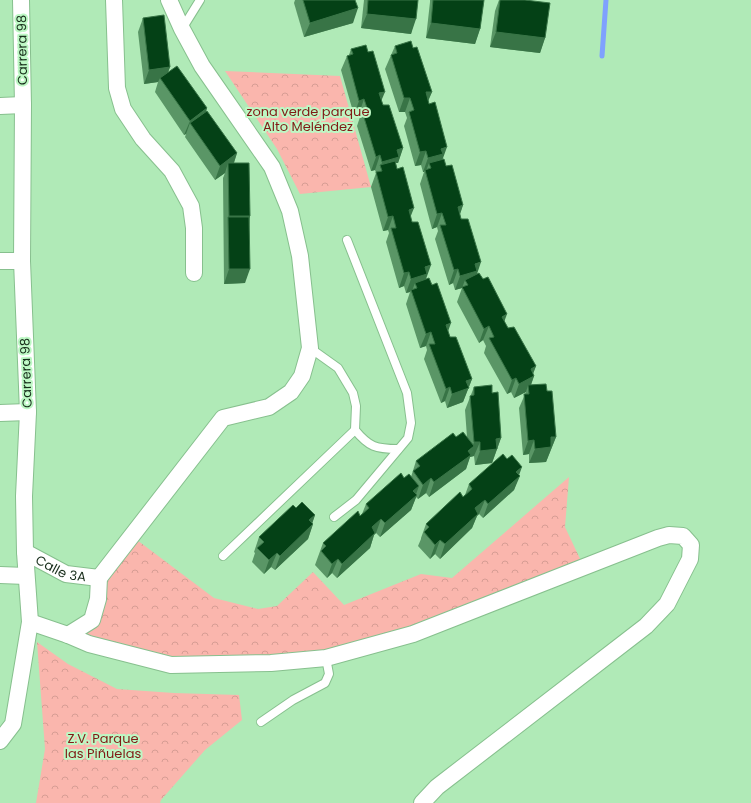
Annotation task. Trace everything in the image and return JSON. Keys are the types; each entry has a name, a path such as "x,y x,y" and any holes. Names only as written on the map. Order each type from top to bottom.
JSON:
{"street":[{"name":"Carrera 98","path":"3,734 13,724 30,622 26,576 24,496 28,412 22,261 22,0"},
{"path":"114,0 117,88 123,108 143,139 172,171 191,206 194,228 194,273"},
{"path":"99,647 92,620 98,600 99,578 223,418 269,407 291,392 302,376 310,348 300,256 290,211 272,167 202,66 182,29 169,0"},
{"path":"0,106 23,105"},
{"path":"0,261 22,261"},
{"path":"0,413 28,412"},
{"path":"30,622 89,644 171,665 271,663 326,658 413,634 669,535 683,536 691,546 690,559 667,604 646,626 437,787 422,803"},
{"name":"Calle 3A","path":"25,552 66,574 99,578"},
{"path":"0,575 26,576"},
{"path":"68,635 92,620"}],"lane":[{"path":"182,29 200,0"},
{"path":"334,517 356,500 408,438 411,423 407,393 346,240"},
{"path":"310,348 338,368 353,393 356,406 355,430 364,441 372,446 384,449 398,449"},
{"path":"223,556 355,430"},
{"path":"261,722 293,700 324,683 329,674 326,658"}],"green space":[{"name":"zona verde parque Alto Meléndez","path":"225,71 340,76 371,187 300,194 277,149"},
{"path":"569,477 565,527 582,563 412,632 332,652 172,663 72,635 92,621 100,578 133,537 214,598 258,609 277,606 313,572 344,605 421,574 452,578"},
{"name":"Z.V. Parque las Piñuelas","path":"37,642 68,664 117,689 239,695 242,720 205,750 160,803 36,803 45,749"}],"building":[{"path":"303,0 355,0 358,8 310,23"},
{"path":"368,0 418,0 416,19 367,14"},
{"path":"433,0 484,0 480,29 431,23"},
{"path":"500,0 525,0 550,3 545,38 496,32"},
{"path":"164,15 170,67 149,70 143,18"},
{"path":"411,41 413,48 417,47 432,92 426,92 429,104 435,102 447,147 441,149 443,154 428,158 426,151 420,152 409,112 414,110 410,98 404,98 391,55 397,53 395,46"},
{"path":"366,45 368,52 373,51 385,92 379,93 383,105 389,105 403,148 397,150 399,157 382,162 380,155 376,157 362,111 368,111 364,99 359,101 347,56 353,54 351,49"},
{"path":"177,66 207,108 190,121 160,78"},
{"path":"207,111 237,153 220,166 190,123"},
{"path":"444,159 446,166 452,165 463,205 458,207 461,219 468,219 481,262 475,264 477,271 460,276 458,269 454,270 440,225 446,225 442,213 437,214 425,170 431,168 429,163"},
{"path":"395,161 397,169 403,167 414,208 409,210 412,222 418,222 431,265 425,267 427,274 411,279 409,272 404,273 391,228 396,228 393,216 388,217 376,172 382,171 380,165"},
{"path":"228,163 249,163 250,216 229,216"},
{"path":"228,217 249,217 250,269 229,269"},
{"path":"479,273 483,279 488,277 507,314 502,317 508,328 514,327 536,366 531,369 534,376 519,384 516,378 512,380 489,338 494,337 489,326 484,329 462,287 468,285 465,280"},
{"path":"429,278 432,285 437,283 451,323 446,325 450,337 456,337 472,379 466,381 469,388 452,394 450,387 446,389 429,344 435,344 431,332 426,334 411,290 417,288 415,283"},
{"path":"546,384 547,391 552,391 556,437 551,437 551,447 535,449 534,440 528,441 524,394 529,394 528,385"},
{"path":"492,385 492,393 498,392 501,438 496,439 497,449 480,451 480,442 474,442 470,396 474,395 474,387"},
{"path":"463,432 474,446 468,451 471,455 434,482 431,478 423,485 413,471 420,466 416,461 453,433 456,437"},
{"path":"503,454 507,459 512,455 522,467 516,472 520,476 488,504 485,500 475,508 478,514 445,544 440,540 435,545 424,532 429,527 426,524 460,492 463,497 472,489 469,484"},
{"path":"401,473 404,478 409,474 419,486 413,491 417,495 385,523 381,519 372,527 375,533 342,564 338,559 332,564 321,551 326,546 323,543 358,511 360,516 369,508 366,504"},
{"path":"302,502 315,515 309,520 313,524 280,556 277,553 269,560 257,548 264,542 259,537 293,505 296,508"}],"waterway":[{"path":"602,56 606,0"}]}
